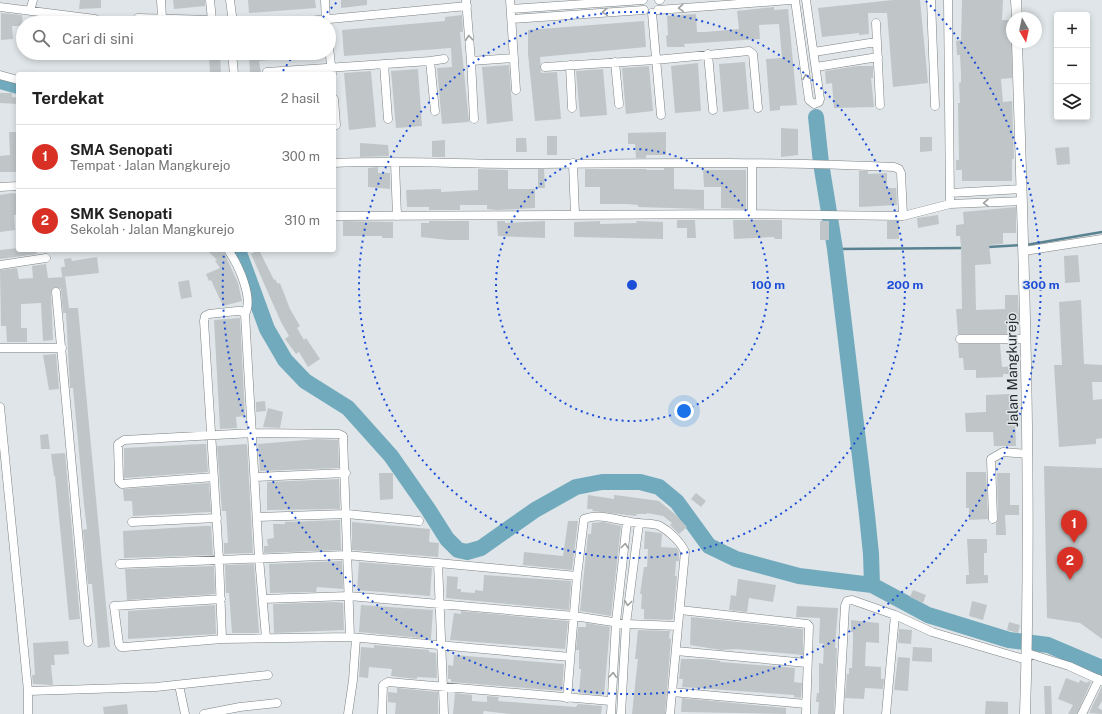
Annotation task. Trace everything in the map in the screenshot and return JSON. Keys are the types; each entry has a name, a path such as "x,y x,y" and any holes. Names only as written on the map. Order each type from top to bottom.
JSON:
{"street":[{"path":"0,0 0,7 71,16"},
{"path":"30,11 33,0"},
{"path":"161,0 162,16"},
{"path":"210,0 214,16"},
{"path":"230,0 232,16"},
{"path":"324,0 325,16"},
{"path":"516,90 510,4 643,0 644,10"},
{"path":"659,0 655,11 655,60 661,115"},
{"path":"512,19 644,10 655,11 790,0"},
{"path":"795,0 809,100 814,104 819,102 820,98 806,0"},
{"path":"931,0 934,106"},
{"path":"948,0 947,93 950,204"},
{"path":"1016,0 1016,12"},
{"path":"336,21 467,3 474,119"},
{"path":"876,23 880,105"},
{"path":"814,52 876,42"},
{"name":"Jalan Mangkurejo","path":"1017,48 1024,236 1028,454 1028,630 1026,714"},
{"path":"545,68 655,60 708,54 752,52 758,108"},
{"path":"708,54 713,110"},
{"path":"816,67 878,57"},
{"path":"471,61 514,58"},
{"path":"299,72 444,59"},
{"path":"233,60 234,72"},
{"path":"331,60 332,70"},
{"path":"430,61 435,111"},
{"path":"615,62 619,104"},
{"path":"384,64 388,119"},
{"path":"570,65 572,108"},
{"path":"0,75 16,79"},
{"path":"336,163 666,162 752,165 833,164 894,168 899,169 903,216"},
{"path":"395,163 397,216"},
{"path":"573,163 575,215"},
{"path":"752,165 752,214"},
{"path":"0,187 16,186"},
{"path":"950,193 1022,189"},
{"path":"336,216 752,214 903,216 950,204 1022,202"},
{"path":"1024,248 1102,239"},
{"path":"229,252 244,281 248,305 245,314 266,638"},
{"path":"0,265 46,258"},
{"path":"56,292 88,642"},
{"path":"222,639 217,518 204,318 209,314 237,311 242,311 245,314"},
{"path":"960,339 1025,339"},
{"path":"0,348 62,348"},
{"path":"0,408 28,691 28,714"},
{"path":"214,477 126,485 122,484 119,481 118,444 124,440 253,433 342,434 346,472 346,555 353,638 353,680 348,714"},
{"path":"993,519 991,460 1003,452 1028,454"},
{"path":"255,477 346,472"},
{"path":"257,517 347,514 419,521"},
{"path":"567,698 577,576 584,519 588,517 617,518 660,526 667,530 684,550 670,714"},
{"path":"132,522 217,518"},
{"path":"611,714 616,622 627,521"},
{"path":"621,714 626,624 639,523"},
{"path":"120,564 346,555 577,576"},
{"path":"438,563 444,714"},
{"path":"263,599 349,596 574,616 626,624 678,626"},
{"path":"221,599 118,605 113,609 119,644 121,647 222,639 353,638 570,657"},
{"path":"839,714 845,604 847,601 852,600 895,615 932,632 1027,654 1069,666 1101,680 1082,714"},
{"path":"680,610 807,624 809,626 806,714"},
{"path":"886,714 895,615"},
{"path":"676,651 807,663"},
{"path":"28,691 97,690 179,685 268,674"},
{"path":"382,714 384,683 611,702"},
{"path":"179,685 184,714"},
{"path":"672,692 806,704"},
{"path":"204,714 240,707 277,703"}],"building":[{"path":"80,0 101,0 101,8 79,9"},
{"path":"173,0 205,0 205,6 174,9"},
{"path":"248,0 315,0 316,8 249,13"},
{"path":"341,0 367,0 367,5 341,8"},
{"path":"893,0 920,0 928,83 893,87 887,13 868,13 869,34 859,35 859,33 822,37 818,8"},
{"path":"962,0 1003,0 1002,20 1006,20 1006,48 1012,48 1012,78 1001,79 1003,102 1012,101 1014,159 1012,159 1012,181 962,181 962,170 956,170 956,160 959,160 958,103 960,103 959,83 961,82 961,73 960,55 957,55 956,41 961,40"},
{"path":"774,7 774,10 788,9 797,105 780,106 780,110 770,111 766,59 782,58 779,24 759,25 760,39 684,44 685,47 667,47 667,16 696,14 697,32 705,32 739,29 737,11"},
{"path":"1,13 22,15 16,16 16,26 12,26 13,39 1,40"},
{"path":"462,15 463,32 460,32 469,122 442,124 437,68 452,67 451,48 344,56 342,30 445,21 445,17"},
{"path":"644,21 646,47 540,57 541,73 557,72 561,119 535,121 528,54 528,30"},
{"path":"209,60 220,60 221,72 210,72"},
{"path":"249,60 269,60 259,61 261,72 250,72"},
{"path":"745,62 749,109 723,112 719,64"},
{"path":"698,63 701,111 675,113 671,66"},
{"path":"509,65 513,121 487,124 482,67"},
{"path":"649,66 653,111 626,114 622,68"},
{"path":"857,66 873,66 873,78 871,78 874,107 834,108 832,83 826,84 825,71"},
{"path":"418,69 422,126 396,128 391,71"},
{"path":"603,69 607,115 580,117 576,71"},
{"path":"371,71 376,127 349,130 344,73"},
{"path":"0,93 12,93 12,97 16,98 16,104 0,103"},
{"path":"781,128 798,129 798,155 781,157"},
{"path":"9,132 16,132 16,172 0,172 0,156 10,155"},
{"path":"666,132 666,155 646,155 646,158 636,158 635,144 628,144 628,133"},
{"path":"547,136 557,136 557,155 547,155"},
{"path":"920,137 932,137 932,151 920,152"},
{"path":"516,138 526,138 527,152 516,152"},
{"path":"445,140 445,157 432,157 432,141"},
{"path":"360,143 388,145 389,156 360,157"},
{"path":"1069,147 1070,164 1057,165 1055,148"},
{"path":"378,167 378,173 390,173 390,189 368,187 368,168"},
{"path":"664,168 674,168 674,189 704,190 704,209 638,207 638,205 627,204 600,204 600,187 585,187 585,169 664,170"},
{"path":"478,169 508,170 508,189 535,189 535,208 497,210 487,209 487,205 460,205 460,210 429,210 429,207 407,207 406,190 441,189 441,192 478,190"},
{"path":"538,169 544,169 545,188 538,188"},
{"path":"703,170 746,170 746,209 721,208 721,187 704,187"},
{"path":"859,171 868,171 868,174 887,173 887,188 896,188 897,205 859,207"},
{"path":"16,194 16,215 14,215 15,230 0,232 0,195"},
{"path":"1016,207 1016,233 1003,233 1003,244 989,245 991,264 975,265 976,310 1005,309 1005,295 1018,295 1019,323 1007,323 1007,334 958,334 956,309 962,309 961,246 960,236 956,236 956,225 964,224 963,212"},
{"path":"938,215 939,224 918,228 917,218"},
{"path":"677,220 695,220 696,238 687,238 687,228 677,228"},
{"path":"733,220 782,220 782,239 775,239 774,237 734,239"},
{"path":"343,221 393,222 393,238 382,238 382,236 343,236"},
{"path":"429,221 469,221 469,240 448,240 421,237 421,223 429,223"},
{"path":"497,221 505,221 505,223 545,221 545,238 498,236"},
{"path":"600,221 600,224 637,223 636,221 663,222 663,239 574,237 574,222"},
{"path":"820,221 829,221 829,240 820,240"},
{"path":"887,221 899,221 899,239 887,239"},
{"path":"16,248 16,252 36,252 37,254 0,259 0,250"},
{"path":"209,252 224,252 238,283 242,301 223,306 211,280 209,281 206,274 220,268 215,261 217,260"},
{"path":"260,252 274,280 275,279 278,284 280,283 290,309 300,326 297,328 304,340 306,338 320,359 308,367 299,352 296,354 285,339 289,336 281,322 251,254"},
{"path":"1078,255 1080,282 1065,283 1064,256"},
{"path":"97,257 99,273 62,277 61,267 65,267 64,259 71,258 72,261"},
{"path":"46,264 48,278 65,277 69,308 78,308 110,647 98,648 92,584 88,584 83,530 87,529 73,388 70,388 66,313 63,313 61,289 55,287 51,292 53,340 43,341 41,303 21,304 21,328 27,328 27,342 7,342 6,326 1,326 0,270 17,268 19,279 33,278 32,266"},
{"path":"189,280 192,297 181,299 178,282"},
{"path":"1081,300 1084,364 1102,365 1102,382 1092,382 1093,400 1102,399 1102,438 1096,439 1096,444 1059,447 1054,365 1062,365 1059,302"},
{"path":"240,318 245,416 236,417 237,428 220,429 214,320"},
{"path":"958,344 1000,344 1002,367 1017,366 1018,374 1003,374 1003,377 976,378 976,370 964,370 963,358 959,358"},
{"path":"56,354 59,389 49,390 43,355"},
{"path":"1011,394 1012,412 1015,412 1016,446 994,446 993,432 966,432 965,413 986,412 986,395"},
{"path":"265,401 266,411 256,412 256,402"},
{"path":"268,408 283,412 280,428 263,427"},
{"path":"48,434 50,449 41,449 40,435"},
{"path":"317,439 338,440 339,468 260,471 258,444"},
{"path":"206,444 208,472 124,478 124,448"},
{"path":"247,444 253,553 224,554 224,543 228,543 226,511 222,511 217,446"},
{"path":"65,453 80,619 69,620 55,476 51,454"},
{"path":"1044,466 1102,468 1102,639 1080,623 1047,618"},
{"path":"966,472 986,472 988,519 969,520 969,508 966,508"},
{"path":"379,473 393,473 393,499 380,500"},
{"path":"997,473 1010,473 1010,505 1019,505 1019,515 1005,515 1006,535 996,535 996,524 998,519"},
{"path":"339,479 340,509 267,510 267,482"},
{"path":"209,483 211,512 133,516 132,501 124,501 123,489"},
{"path":"696,493 706,501 701,507 691,499"},
{"path":"588,495 614,499 614,495 659,501 676,515 687,527 679,534 670,525 672,523 663,516 647,513 637,514 636,516 592,511 593,509 587,509"},
{"path":"340,520 341,550 264,553 264,546 268,546 267,539 274,538 273,524 285,524 285,522"},
{"path":"568,521 578,521 572,570 523,565 524,552 563,556"},
{"path":"352,522 430,529 429,542 439,543 438,557 352,550"},
{"path":"603,522 621,526 611,616 580,611 588,534 591,534 592,523"},
{"path":"211,526 213,555 124,558 123,531"},
{"path":"645,531 662,534 661,547 677,548 679,553 679,561 676,561 675,576 677,576 673,619 670,620 644,619 644,609 641,609 642,594 640,594 644,567 647,567 648,549 644,549"},
{"path":"967,539 987,539 987,553 984,553 984,575 988,575 988,583 966,584 966,575 969,575"},
{"path":"342,561 343,589 317,587 316,592 270,593 269,564"},
{"path":"359,562 432,568 430,596 357,590"},
{"path":"254,564 259,633 232,633 229,593 226,593 225,565"},
{"path":"214,566 215,594 127,600 125,569"},
{"path":"484,575 571,581 569,610 446,598 447,576 458,577 457,589 461,589 461,592 475,593 475,590 483,591"},
{"path":"738,579 776,585 773,602 749,598 747,612 729,610 731,595 736,596"},
{"path":"913,590 926,595 923,603 910,597"},
{"path":"972,601 987,605 983,620 969,616"},
{"path":"343,603 344,630 274,633 273,604"},
{"path":"215,605 216,634 128,639 128,611"},
{"path":"361,605 433,610 431,639 359,632"},
{"path":"797,606 838,608 835,648 837,648 834,714 818,714 819,702 816,702 817,693 819,693 819,663 823,664 824,644 819,643 820,618 796,617"},
{"path":"461,611 568,621 565,649 450,640 454,613 461,614"},
{"path":"691,617 803,629 803,655 736,649 721,650 690,645"},
{"path":"851,620 879,623 879,643 866,642 865,666 881,667 881,679 884,679 883,689 865,688 864,699 845,698 847,674 849,674 849,668 852,668 853,632 851,632"},
{"path":"1009,622 1020,625 1018,633 1007,630"},
{"path":"586,623 610,627 604,695 579,693 581,669 579,669 579,650 576,650 578,627 586,627"},
{"path":"899,629 912,630 911,644 898,643"},
{"path":"638,630 670,631 669,638 671,639 665,714 632,714 638,659 635,659"},
{"path":"68,641 69,654 54,655 55,665 51,665 53,685 33,684 32,675 35,675 33,643"},
{"path":"374,645 429,650 429,652 436,653 437,678 417,677 417,679 391,676 392,669 369,667 368,678 359,677 361,647 374,648"},
{"path":"913,647 932,648 932,662 912,661"},
{"path":"454,655 564,664 562,691 451,682 451,679 448,679 448,665 453,666"},
{"path":"898,657 910,658 908,691 894,690"},
{"path":"681,659 703,659 720,662 795,668 794,682 802,683 801,698 794,697 794,695 682,687 683,679 679,679"},
{"path":"1066,678 1079,683 1080,680 1087,683 1088,681 1091,682 1077,714 1068,714 1073,705 1058,699"},
{"path":"1044,686 1051,686 1052,714 1045,714"},
{"path":"1102,686 1102,701 1098,708 1102,710 1102,714 1089,713"},
{"path":"397,688 438,692 438,714 395,714 396,703 388,702 388,692 397,693"},
{"path":"455,693 472,695 472,701 487,702 487,696 499,697 498,701 576,707 578,704 602,706 601,714 511,714 484,711 483,714 453,714"},
{"path":"682,698 786,708 786,714 681,712"},
{"path":"986,701 1008,702 1008,714 985,714"},
{"path":"127,704 128,714 104,714 103,707"}],"waterway":[{"path":"0,81 16,85"},
{"path":"816,117 821,163 835,249 867,515 871,554 872,585"},
{"path":"1026,245 1102,232"},
{"path":"988,247 1021,245"},
{"path":"835,249 963,248"},
{"path":"239,252 267,329 285,360 305,381 348,408 391,456 447,539 458,550 467,552 481,548 535,510 576,487 602,482 640,482 659,487 677,502 709,546 736,559 799,576 872,585 928,615 1009,640 1048,645 1102,668"}],"place":[{"name":"SMA Senopati","path":"1074,543"},
{"name":"SMK Senopati","path":"1070,580"}]}
